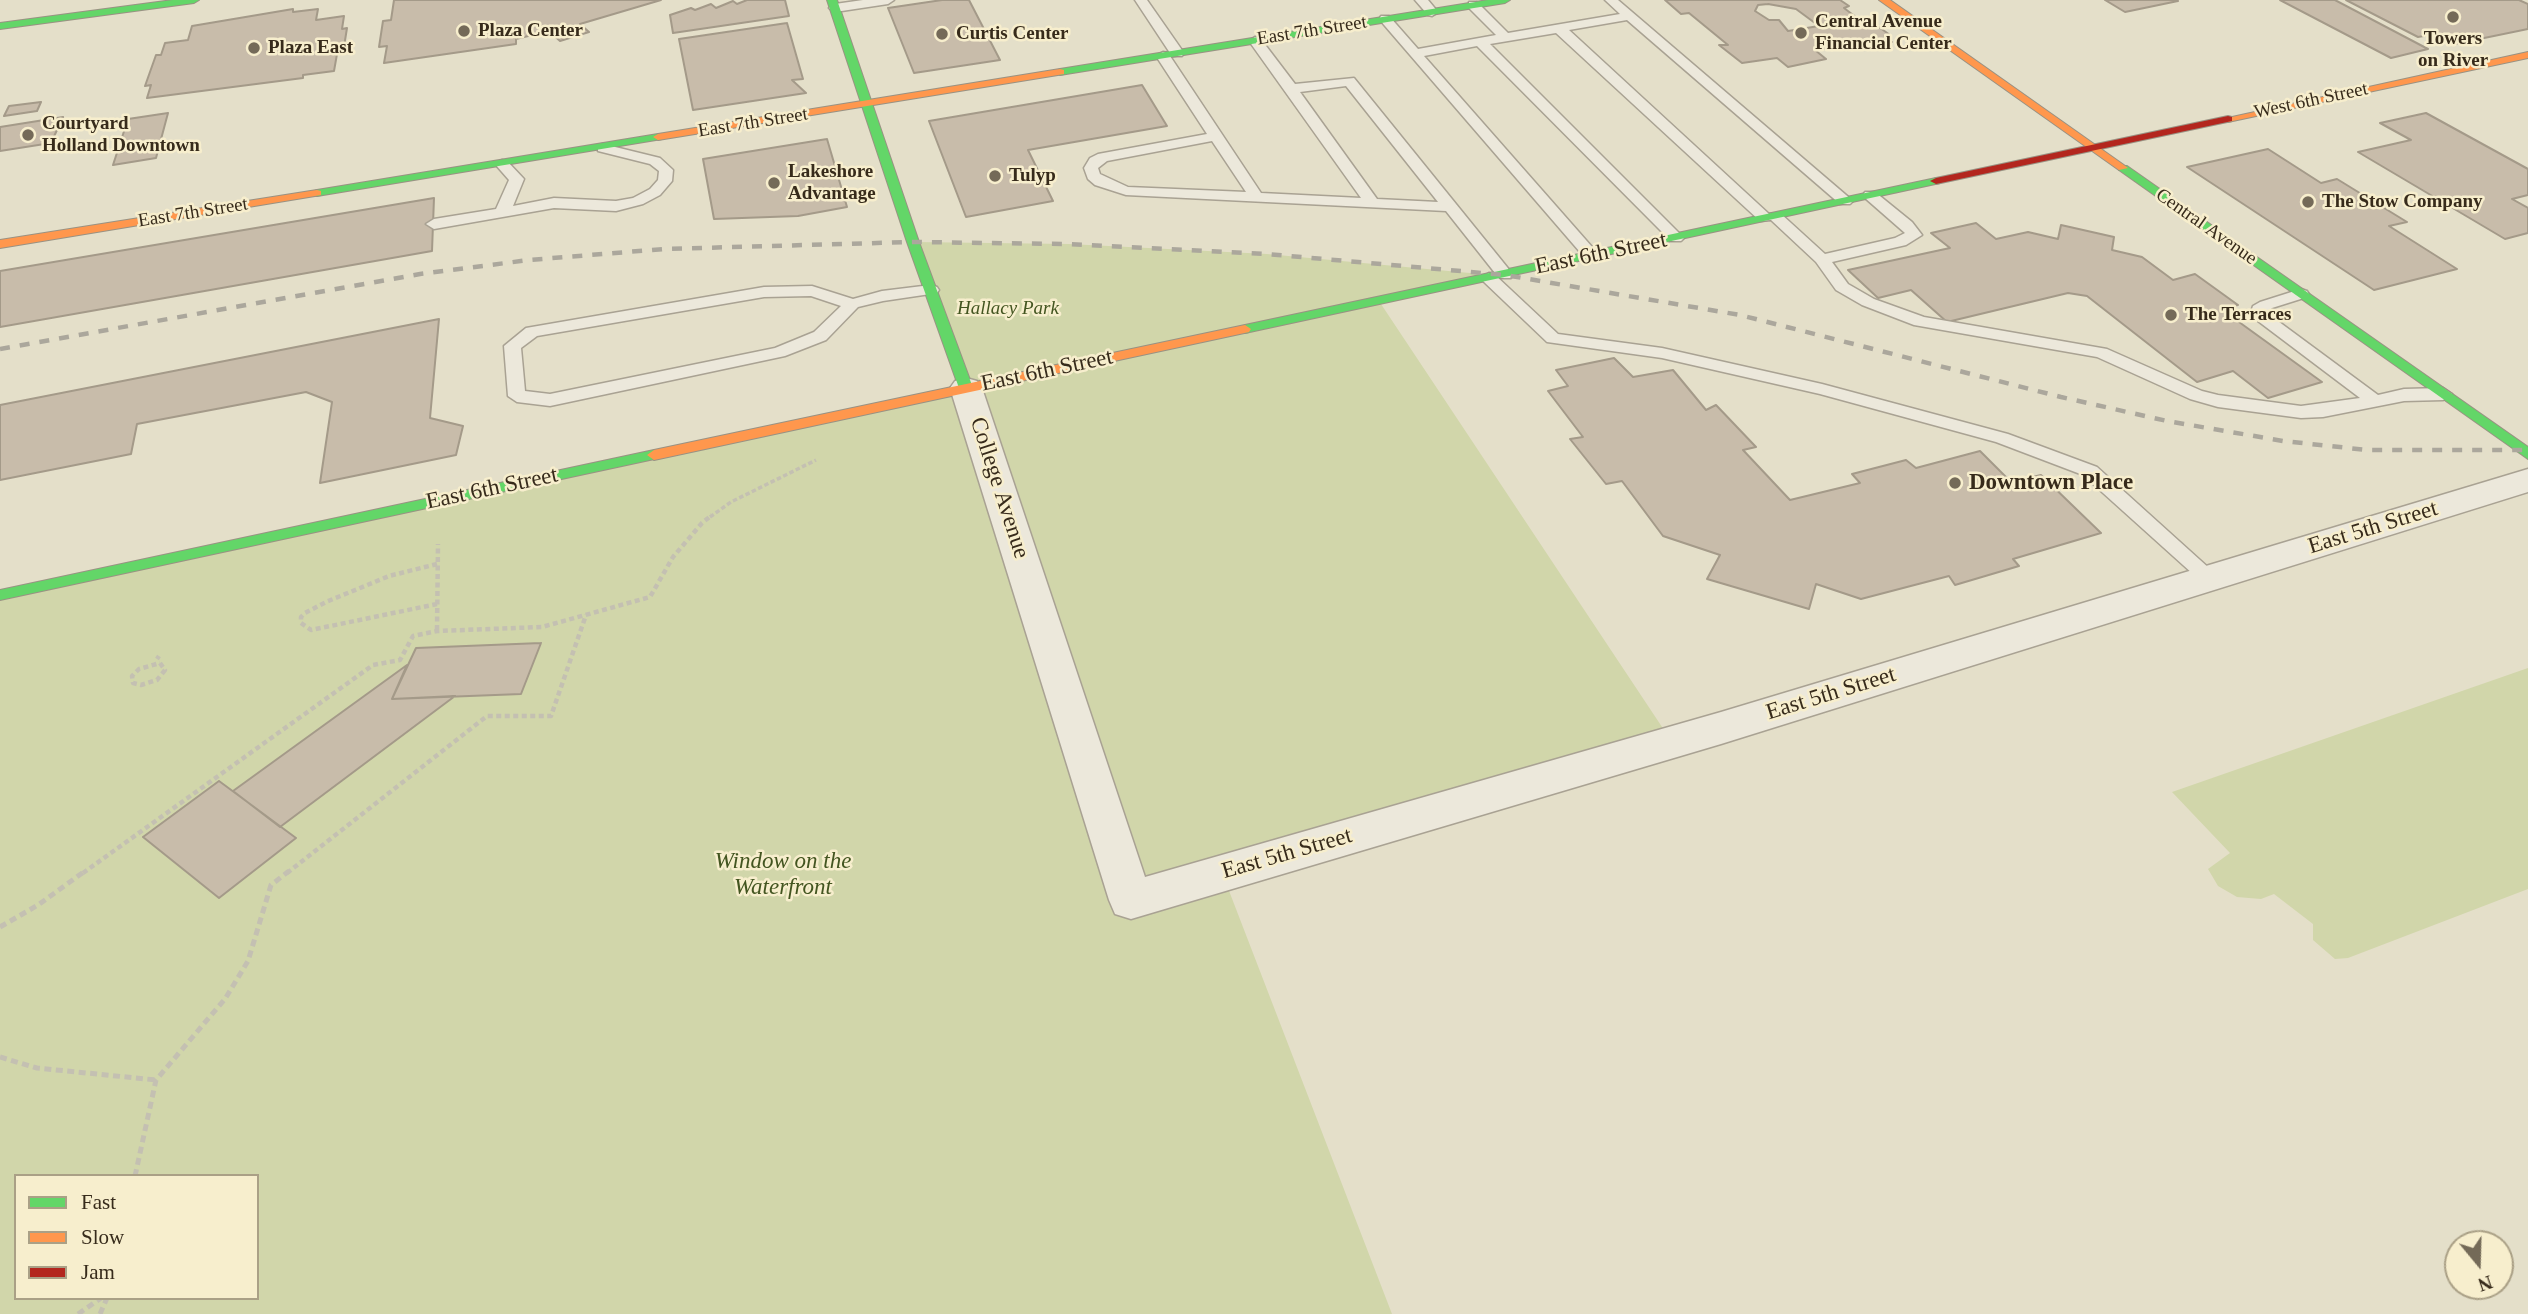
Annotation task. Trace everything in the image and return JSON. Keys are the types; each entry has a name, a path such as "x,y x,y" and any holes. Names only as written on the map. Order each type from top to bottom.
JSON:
{"street":[{"path":"0,26 148,3 194,0"},
{"name":"East 7th Street","path":"0,244 1255,41 1385,19 1427,6 1472,5 1505,0"},
{"name":"Central Avenue","path":"1884,0 2528,454"},
{"name":"College Avenue","path":"833,4 966,388 1131,900"},
{"name":"West 6th Street","path":"2094,147 2528,55"},
{"name":"East 6th Street","path":"0,595 2094,147"},
{"name":"East 5th Street","path":"1131,900 1721,728 2528,480"}],"lane":[{"path":"833,4 888,0"},
{"path":"1141,0 1217,136 1256,197"},
{"path":"1611,0 1845,201"},
{"path":"1472,5 1506,38"},
{"path":"1416,53 1630,16"},
{"path":"1385,19 1592,256"},
{"path":"1559,29 1770,217 1822,259 1842,287 1894,313 1920,321 2101,353 2196,395 2218,401 2301,412 2323,411 2404,395 2443,394"},
{"path":"1255,41 1373,204"},
{"path":"1480,42 1676,238"},
{"path":"1290,89 1349,81 1450,207 1497,276 1553,338 1662,353 1822,388 2001,438 2090,471 2210,578"},
{"path":"1217,136 1103,157 1095,161 1091,169 1093,176 1100,182 1126,191 1450,207"},
{"path":"434,224 571,202 591,207 616,206 639,201 655,192 665,181 666,170 655,161 603,148"},
{"path":"501,212 517,179 502,164"},
{"path":"1822,259 1900,243 1914,235 1907,225 1870,195"},
{"path":"852,304 811,291 764,292 532,332 512,346 517,396 550,400 779,352 820,336 852,304 882,296 931,290"},
{"path":"2301,294 2266,305 2259,309 2258,315 2375,401"}],"path":[{"path":"0,927 38,905 373,665 400,660 413,636 437,631 542,627 650,597 673,557 702,523 732,502 824,457"},
{"path":"437,631 438,544"},
{"path":"437,564 389,576 326,602 305,613 300,623 312,630 437,604"},
{"path":"135,1174 156,1080 225,999 248,961 271,885 487,716 551,716 586,615"},
{"path":"160,663 165,667 161,677 147,684 133,683 132,677 139,669 150,664 160,663"},
{"path":"0,1058 37,1068 156,1080"},
{"path":"78,1314 98,1300"}],"green space":[{"name":"Hallacy Park","path":"913,242 1069,244 1267,254 1491,275 965,384"},
{"name":"Window on the Waterfront","path":"1379,301 1672,742 1221,870 1392,1314 0,1314 0,595"},
{"path":"2528,668 2528,889 2348,958 2335,959 2313,940 2313,924 2274,894 2261,899 2237,897 2218,886 2208,869 2230,853 2172,792"}],"building":[{"name":"Plaza Center","path":"394,0 661,0 580,24 589,32 560,41 549,31 516,39 516,44 384,63 387,46 379,47 383,21 391,20"},
{"path":"747,0 785,0 789,16 673,33 670,15 711,4 716,8 733,1 737,4"},
{"name":"Curtis Center","path":"942,0 969,0 1000,60 914,73 888,8"},
{"name":"Central Avenue Financial Center","path":"1665,0 1840,0 1849,6 1844,8 1861,21 1869,20 1890,35 1884,36 1892,42 1855,49 1850,45 1815,50 1826,59 1788,67 1777,58 1742,63 1719,45 1728,45 1689,13 1681,14","holes":["1768,4 1796,9 1819,26 1788,31 1779,20 1769,20 1755,11 1758,5"]},
{"path":"2105,0 2177,0 2178,1 2125,12"},
{"path":"2280,0 2335,0 2428,49 2391,58"},
{"name":"Towers on River","path":"2346,0 2519,0 2528,4 2528,29 2455,44 2435,34 2418,37"},
{"name":"Plaza East","path":"293,9 293,12 318,9 316,20 344,16 342,29 347,28 343,53 337,54 334,71 303,75 303,78 147,98 151,85 145,86 156,55 161,55 165,43 188,40 192,26"},
{"path":"787,23 803,79 792,80 806,93 693,110 679,39"},
{"name":"Tulyp","path":"1142,85 1167,126 1028,150 1053,201 966,217 929,121"},
{"path":"41,102 37,111 4,116 9,106"},
{"path":"168,113 156,158 113,165 128,119"},
{"path":"2426,113 2528,169 2528,195 2512,199 2528,208 2528,233 2505,239 2358,152 2411,140 2380,123"},
{"name":"Courtyard Holland Downtown","path":"63,117 51,143 0,151 0,127"},
{"name":"Lakeshore Advantage","path":"827,139 847,207 798,216 714,219 703,159"},
{"name":"The Stow Company","path":"2268,149 2321,183 2337,179 2407,222 2389,226 2457,269 2374,290 2187,167"},
{"path":"434,198 432,251 0,327 0,271"},
{"name":"The Terraces","path":"1976,223 1996,239 2028,232 2058,239 2061,225 2114,237 2112,250 2142,257 2173,280 2195,274 2238,305 2221,309 2322,382 2268,398 2233,371 2197,382 2087,296 2068,293 1947,322 1911,290 1878,298 1848,270 1950,248 1931,233"},
{"path":"439,319 430,418 463,426 456,455 320,483 332,402 306,392 137,424 131,454 0,480 0,405"},
{"name":"Downtown Place","path":"1614,358 1633,377 1673,370 1706,410 1716,405 1756,447 1743,450 1790,500 1860,483 1852,474 1906,460 1916,468 1980,451 2011,482 2041,475 2101,533 2013,559 2019,566 1955,585 1949,576 1861,599 1816,584 1809,609 1707,579 1720,555 1663,536 1622,481 1606,484 1570,439 1583,437 1548,391 1568,386 1556,370"},
{"path":"541,643 521,694 392,699 416,648"},
{"path":"407,665 392,699 455,696 280,827 233,791"},
{"path":"219,781 296,838 219,898 143,837"}],"railway":[{"path":"0,349 420,274 529,260 664,249 913,242 1069,244 1267,254 1505,275 1740,315 2061,397 2167,421 2283,441 2367,450 2528,450"}],"traffic: fast":[{"path":"0,26 194,0"},
{"path":"832,0 913,242 966,388"},
{"path":"1060,72 1505,0"},
{"path":"317,193 658,137"},
{"path":"2123,168 2528,454"},
{"path":"1245,329 1936,181"},
{"path":"0,595 654,455"}],"traffic: slow":[{"path":"1884,0 2123,168"},
{"path":"2228,119 2528,55"},
{"path":"658,137 1060,72"},
{"path":"0,244 317,193"},
{"path":"654,455 1245,329"}],"traffic: jam":[{"path":"1936,181 2228,119"}],"place":[{"name":"Towers on River","path":"2453,17"},
{"name":"Plaza Center","path":"464,31"},
{"name":"Central Avenue Financial Center","path":"1801,33"},
{"name":"Curtis Center","path":"942,34"},
{"name":"Plaza East","path":"254,48"},
{"name":"Courtyard Holland Downtown","path":"28,135"},
{"name":"Tulyp","path":"995,176"},
{"name":"Lakeshore Advantage","path":"774,183"},
{"name":"The Stow Company","path":"2308,202"},
{"name":"The Terraces","path":"2171,315"},
{"name":"Downtown Place","path":"1955,483"}]}
